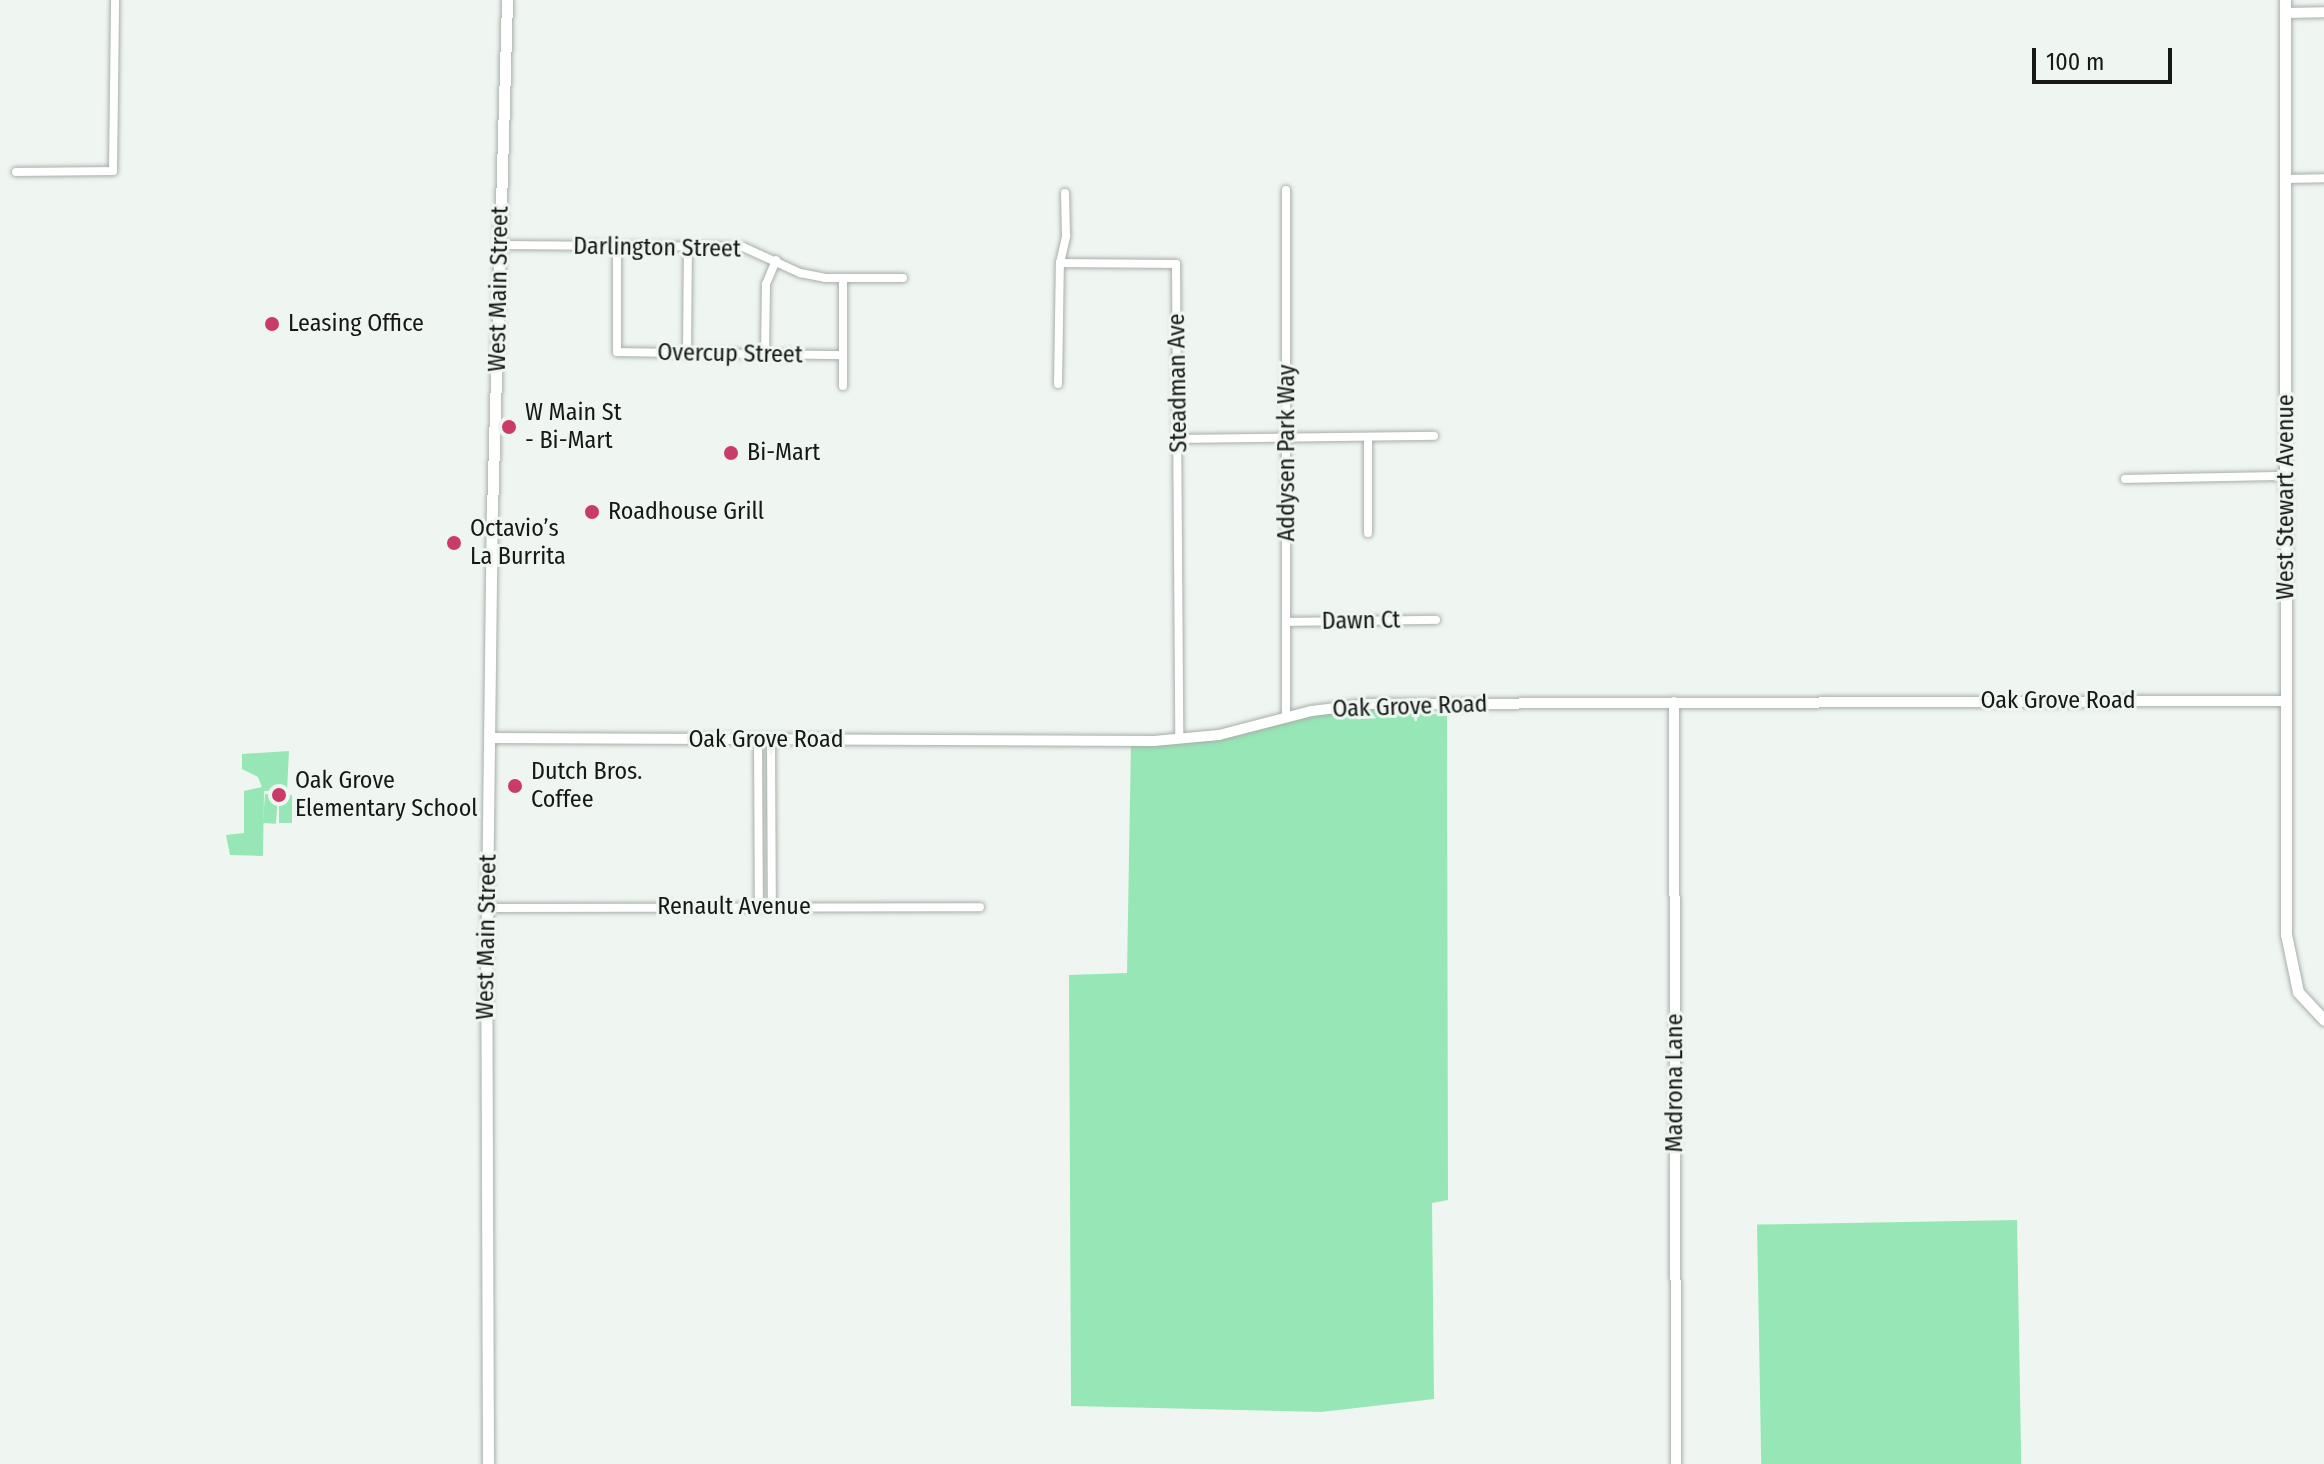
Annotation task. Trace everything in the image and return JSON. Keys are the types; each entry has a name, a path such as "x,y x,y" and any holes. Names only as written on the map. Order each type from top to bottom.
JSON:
{"main road":[{"name":"West Main Street","path":"488,1464 490,738 507,0"},
{"name":"West Stewart Avenue","path":"2285,6 2286,934 2298,992 2324,1020"}],"street":[{"path":"16,172 113,171 115,0"},
{"path":"2285,6 2324,12"},
{"path":"2285,179 2324,178"},
{"name":"Addysen Park Way","path":"1286,190 1286,717"},
{"path":"1058,384 1060,263 1066,236 1065,193"},
{"name":"Darlington Street","path":"500,245 743,247 800,273 843,278 903,278"},
{"name":"Overcup Street","path":"617,246 617,352 843,355"},
{"path":"687,353 688,246"},
{"path":"765,355 766,284 776,260"},
{"name":"Steadman Ave","path":"1060,263 1176,264 1179,739"},
{"path":"843,278 843,386"},
{"path":"1179,439 1434,436"},
{"path":"1368,437 1368,533"},
{"path":"2125,479 2286,476"},
{"name":"Dawn Ct","path":"1287,622 1436,620"},
{"name":"Oak Grove Road","path":"490,738 771,741 1179,739 1369,704 2286,701"},
{"name":"Madrona Lane","path":"1674,702 1676,1464"},
{"path":"758,740 759,907"},
{"path":"771,741 772,908"},
{"name":"Renault Avenue","path":"488,908 980,907"}],"green space":[{"path":"1369,704 1447,716 1448,1200 1432,1203 1434,1399 1321,1412 1071,1406 1069,975 1127,973 1131,741 1199,738"},
{"path":"289,751 287,791 264,791 263,856 230,855 226,835 244,833 244,791 262,787 258,777 242,769 242,754"},
{"path":"265,794 278,795 276,824 263,823"},
{"path":"279,795 292,795 292,823 279,823"},
{"path":"2017,1220 2021,1464 1761,1464 1757,1225"}],"place":[{"name":"Leasing Office","path":"272,324"},
{"name":"W Main St - Bi-Mart","path":"509,427"},
{"name":"Bi-Mart","path":"731,453"},
{"name":"Roadhouse Grill","path":"592,512"},
{"name":"Octavio’s La Burrita","path":"454,543"},
{"name":"Dutch Bros. Coffee","path":"515,786"},
{"name":"Oak Grove Elementary School","path":"279,795"}]}
